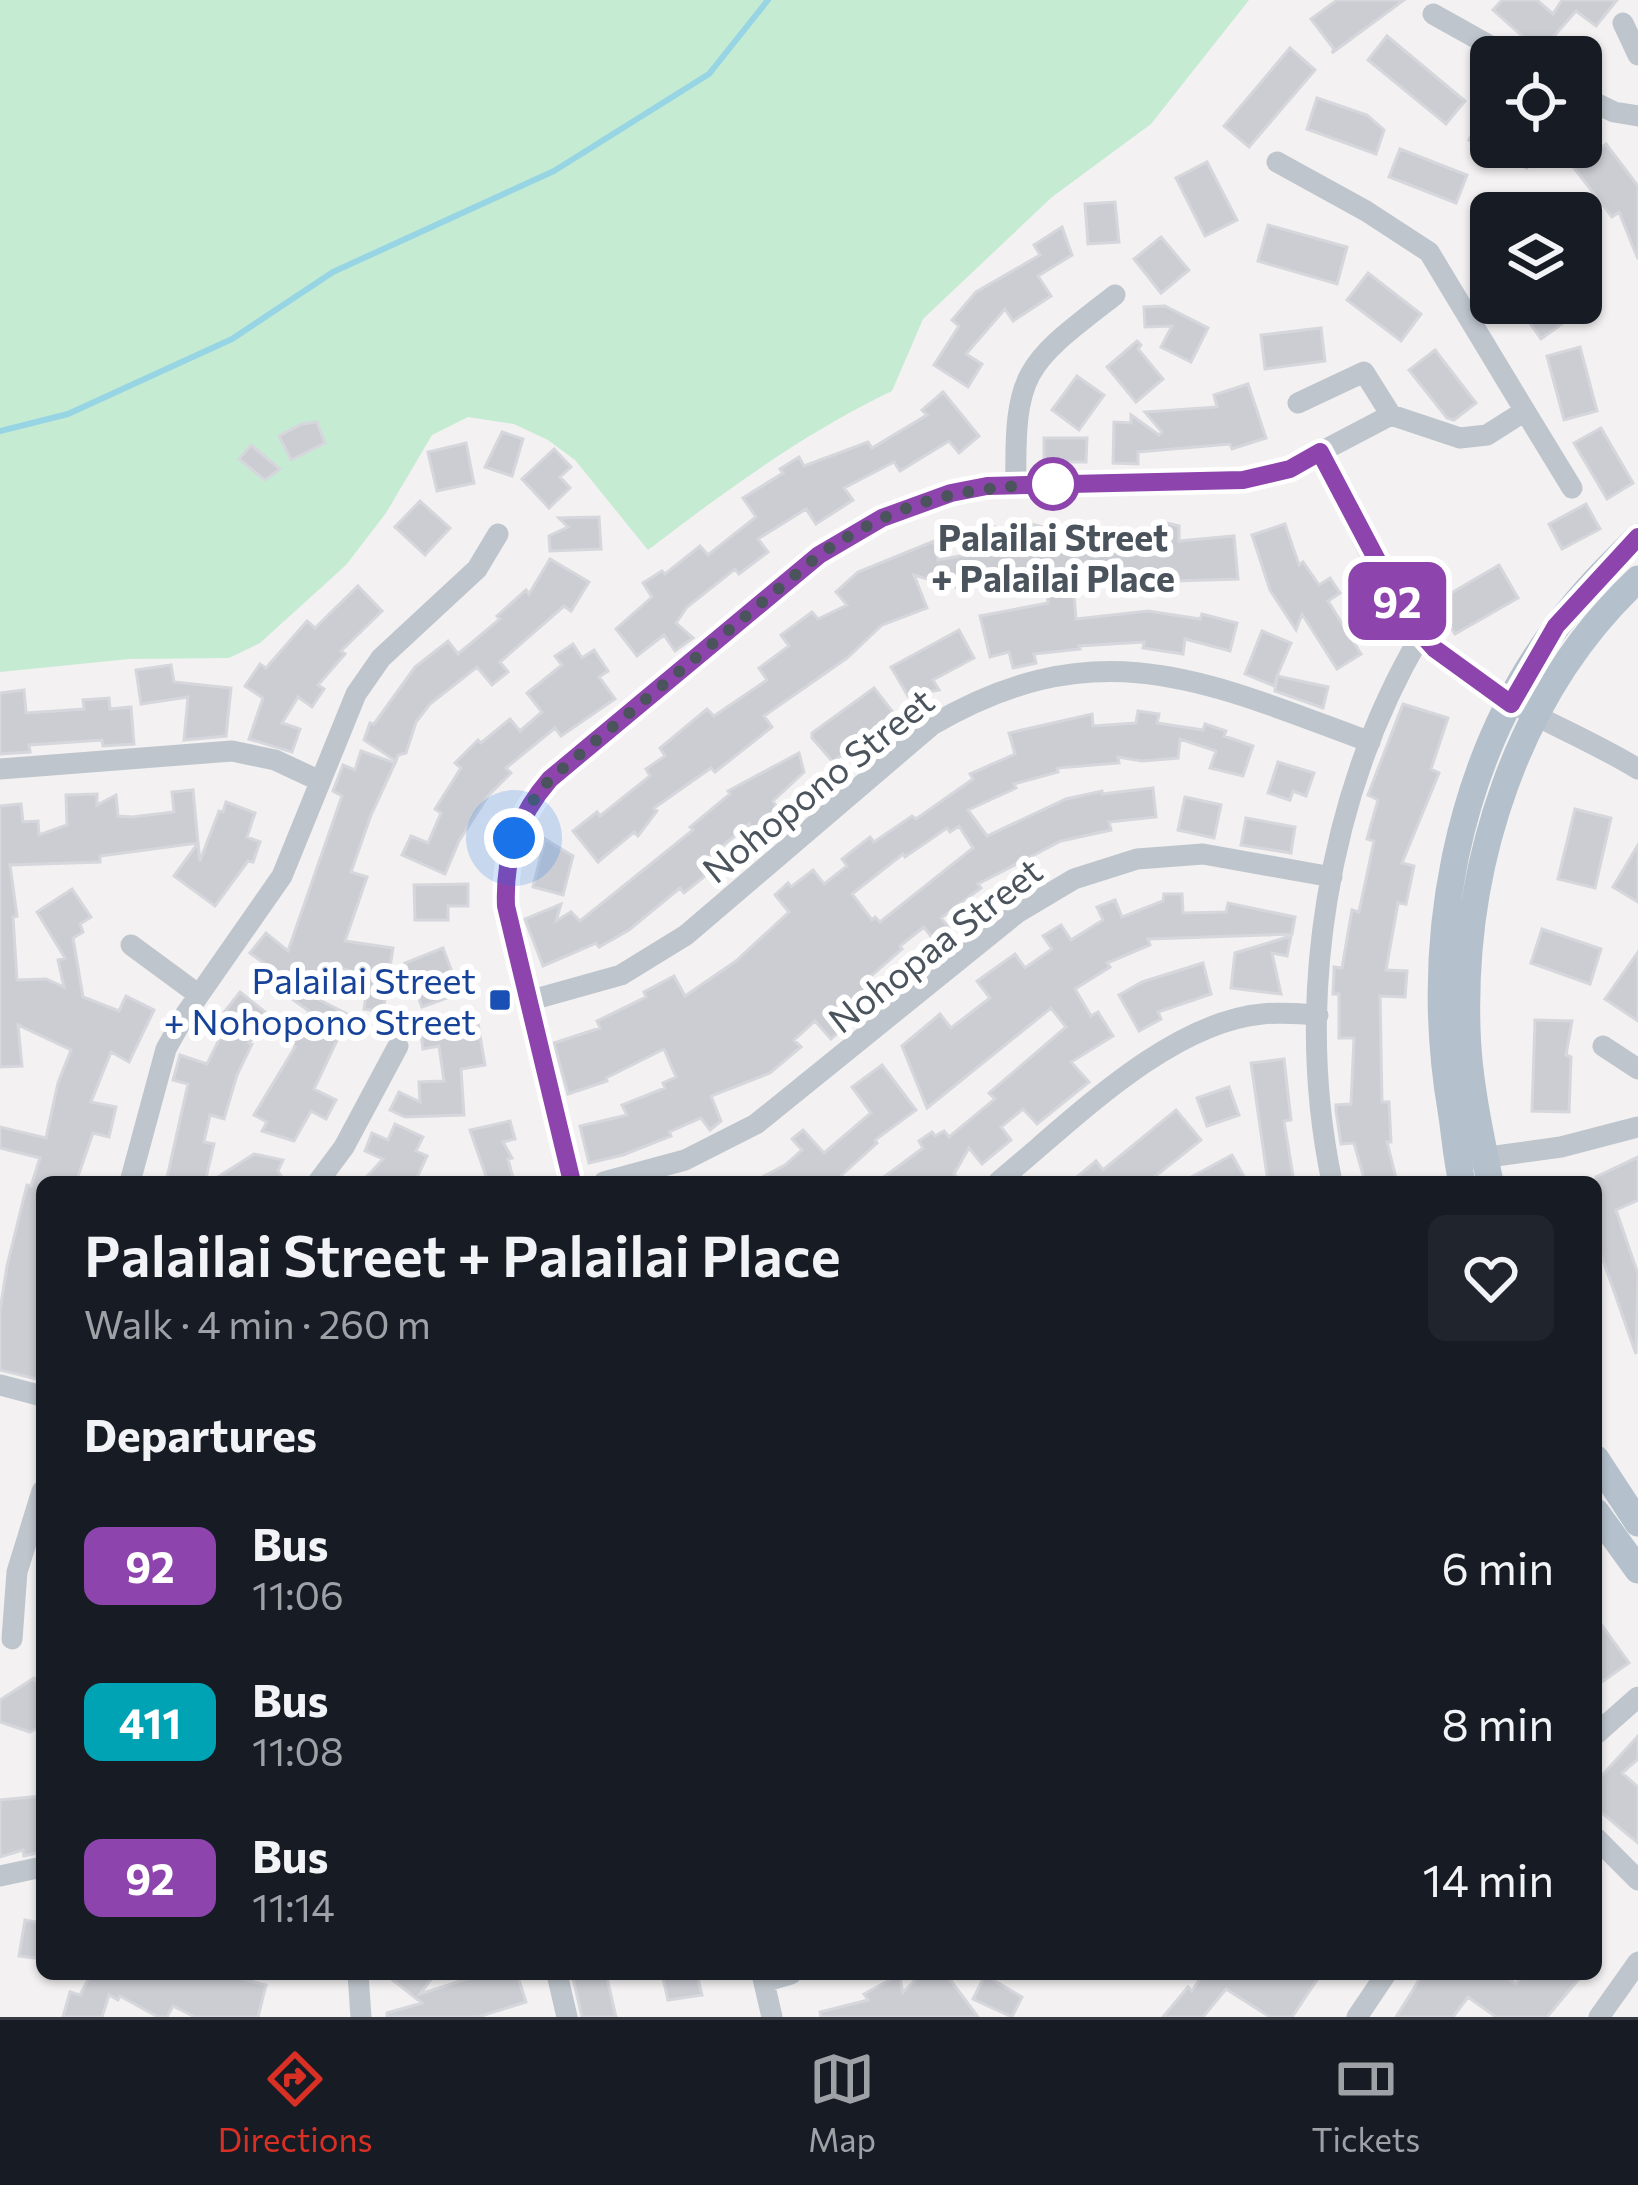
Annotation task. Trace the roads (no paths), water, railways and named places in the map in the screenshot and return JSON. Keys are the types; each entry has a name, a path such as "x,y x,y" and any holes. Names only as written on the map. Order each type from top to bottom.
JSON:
{"main road":[{"path":"1522,710 1556,626 1638,537"},
{"path":"1474,1171 1444,1079 1441,934 1458,842 1480,767 1522,710 1638,579"},
{"path":"1602,1468 1638,1523"},
{"path":"1602,1520 1638,1570"}],"street":[{"path":"1433,14 1472,36"},
{"path":"1623,23 1638,55"},
{"path":"1602,108 1638,116"},
{"path":"1277,162 1429,252 1572,488"},
{"path":"1016,485 1015,420 1031,370 1056,341 1115,295"},
{"path":"1298,403 1364,372 1391,415 1471,439 1492,433 1525,411"},
{"path":"571,1176 506,906 506,872 520,822 550,779 819,555 882,518 951,493 1016,485 1243,480 1290,469 1391,415"},
{"path":"1320,452 1398,602 1421,635 1471,678 1522,710 1638,769"},
{"path":"132,1176 166,1049 273,891 368,675 477,569 498,535"},
{"path":"1331,1176 1317,1054 1320,956 1332,877 1370,742 1398,673 1421,635"},
{"name":"Nohopono Street","path":"528,1001 599,983 642,964 686,935 932,725 964,706 1035,680 1109,670 1184,677 1370,742"},
{"path":"0,769 232,751 261,755 320,781"},
{"name":"Nohopaa Street","path":"626,1176 685,1160 756,1124 1017,913 1074,879 1137,860 1203,854 1332,877"},
{"path":"131,945 199,995"},
{"path":"1005,1176 1149,1060 1181,1040 1264,1013 1318,1016"},
{"path":"326,1176 398,1046"},
{"path":"1603,1046 1638,1069"},
{"path":"1474,1171 1638,1127"},
{"path":"0,1385 36,1394"},
{"path":"12,1639 17,1572 36,1511"},
{"path":"1602,1729 1638,1697"},
{"path":"1602,1844 1638,1880"},
{"path":"0,1876 36,1869"},
{"path":"1599,2017 1638,1962"},
{"path":"358,1980 361,2017"},
{"path":"558,1980 567,2017"},
{"path":"763,1980 772,2017"},
{"path":"1357,2017 1382,1980"}],"waterway":[{"path":"0,431 68,414 232,339 333,272 554,171 709,74 768,0"}],"place":[{"name":"Palailai Street + Palailai Place","path":"1053,484"},
{"name":"Palailai Street + Nohopono Street","path":"500,1000"}]}
